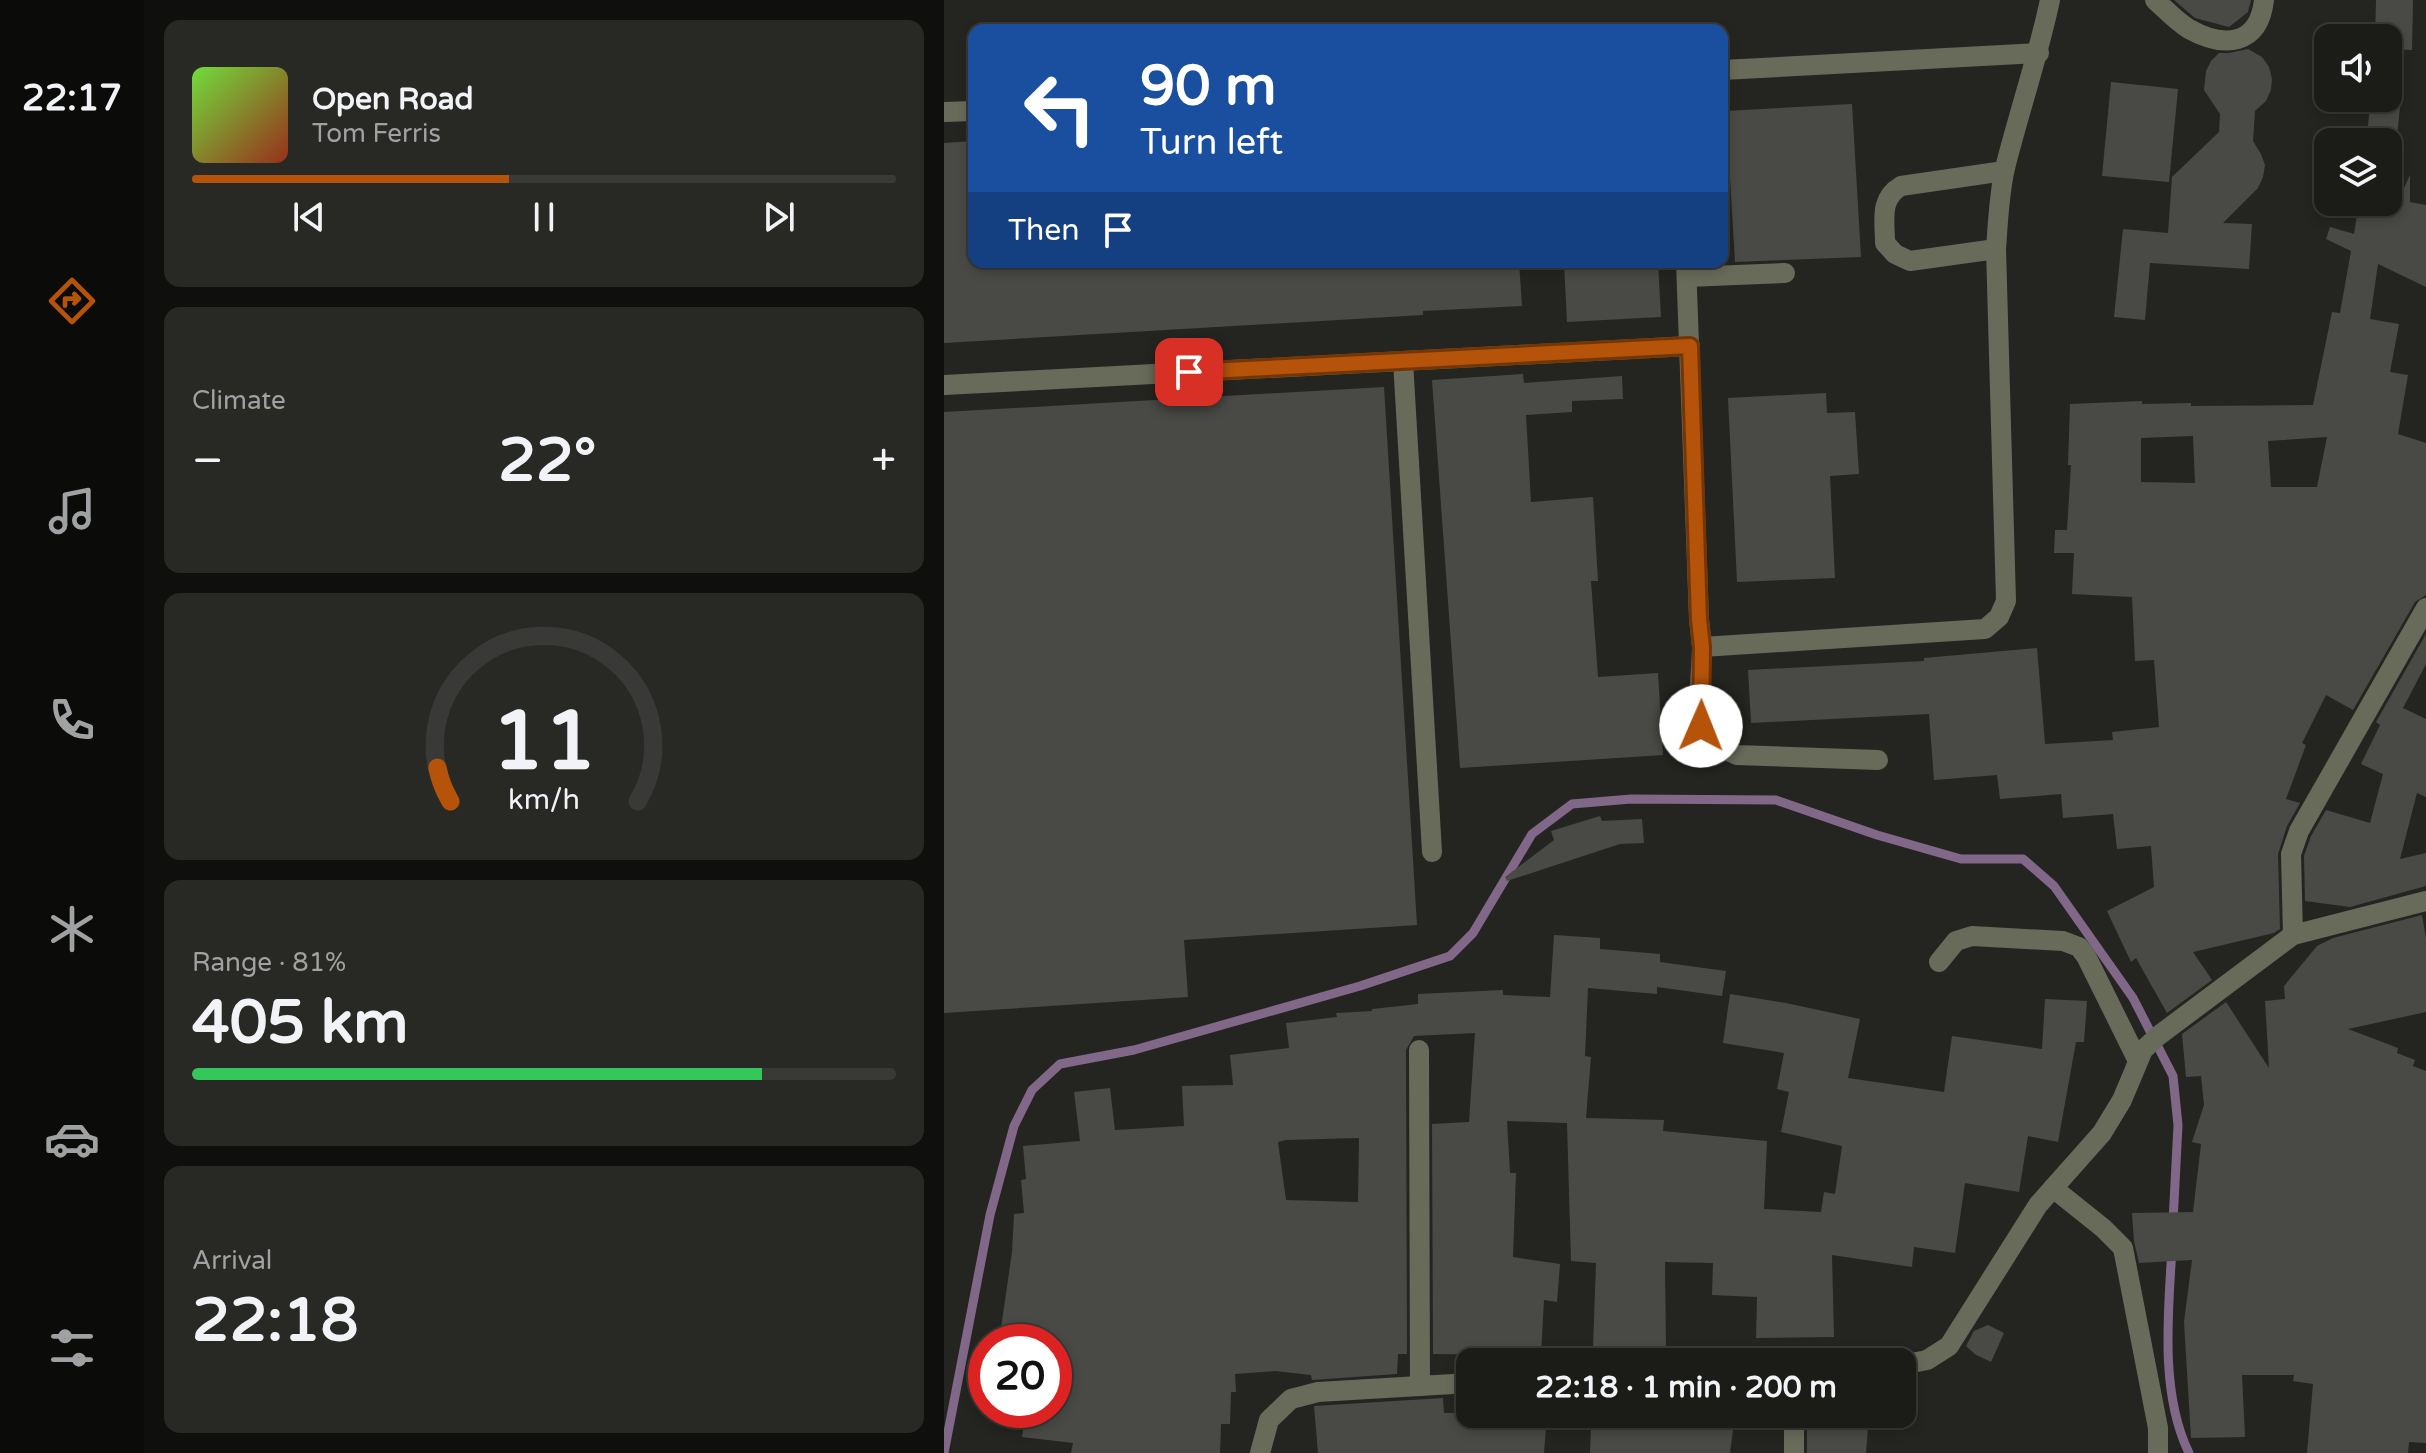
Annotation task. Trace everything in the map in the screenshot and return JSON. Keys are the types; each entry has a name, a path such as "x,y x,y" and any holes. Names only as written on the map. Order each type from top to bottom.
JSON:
{"street":[{"path":"1702,647 1967,631 1985,629 1999,617 2006,601 1996,249 2004,171 2039,53 2050,0"},
{"path":"2155,0 2188,29 2215,39 2246,38 2256,28 2264,0"},
{"path":"1728,70 2039,53"},
{"path":"944,112 968,111"},
{"path":"1996,249 1910,261 1895,254 1885,243 1884,204 1890,192 1901,186 2004,171"},
{"path":"1785,273 1687,269 1702,647 1701,726 1707,738 1737,755 1878,760"},
{"path":"944,385 1690,346"},
{"path":"1403,361 1432,852"},
{"path":"2293,935 2291,854 2299,831 2426,608"},
{"path":"1916,1362 1927,1360 1949,1346 2029,1218 2102,1133 2122,1100 2140,1056 2170,1025 2293,935 2426,901"},
{"path":"1939,962 1956,941 1972,936 2063,941 2079,947 2140,1056"},
{"path":"1419,1050 1420,1386"},
{"path":"2053,1188 2123,1248 2158,1428 2158,1453"},
{"path":"1260,1453 1269,1420 1291,1399 1318,1392 1456,1384"},
{"path":"1794,1428 1794,1453"}],"building":[{"path":"2174,0 2251,0 2248,12 2229,27 2195,18"},
{"path":"2376,0 2413,0 2412,50 2402,50 2402,24 2375,24"},
{"path":"2248,49 2262,57 2272,79 2266,101 2255,111 2253,141 2265,165 2258,188 2223,223 2252,224 2249,269 2150,263 2145,320 2114,317 2123,229 2168,233 2172,177 2219,132 2220,114 2204,90 2206,71 2219,53"},
{"path":"2111,82 2178,89 2169,182 2102,176"},
{"path":"1852,104 1861,257 1735,262 1728,111"},
{"path":"2369,112 2400,112 2398,128 2368,128"},
{"path":"968,141 968,268 1519,268 1522,306 1423,311 1423,315 944,343 944,143"},
{"path":"2410,175 2410,202 2426,205 2426,287 2378,264 2370,319 2399,324 2390,372 2408,375 2398,434 2426,443 2426,595 2415,602 2353,710 2326,695 2302,743 2306,745 2286,799 2300,803 2287,826 2278,854 2280,929 2193,952 2212,980 2167,1013 2136,958 2131,962 2107,911 2154,887 2151,846 2117,849 2113,814 2063,818 2061,794 2000,799 1997,775 1934,780 1929,714 1751,723 1748,670 1924,661 1924,658 2037,648 2045,744 2113,740 2112,732 2159,727 2154,660 2135,661 2132,597 2072,594 2074,553 2054,553 2055,530 2067,530 2071,465 2068,465 2070,404 2142,401 2142,404 2191,403 2191,406 2313,405 2332,312 2340,313 2351,251 2326,239 2330,227 2354,234 2357,216 2402,216 2402,192","holes":["2193,436 2195,483 2141,482 2141,438","2327,437 2317,487 2271,487 2268,441"]},
{"path":"1564,268 1658,268 1661,317 1567,322"},
{"path":"1523,374 1524,383 1622,376 1623,399 1572,401 1572,412 1526,415 1531,502 1593,497 1598,581 1591,581 1598,677 1658,673 1663,755 1460,768 1432,380"},
{"path":"1384,387 1417,925 1184,940 1188,997 944,1013 944,412"},
{"path":"1826,393 1827,413 1855,412 1859,474 1830,476 1835,578 1737,582 1728,398"},
{"path":"2426,634 2426,664 2403,708 2426,719 2426,797 2417,793 2400,859 2426,853 2426,886 2350,907 2305,901 2304,856 2326,810 2370,823 2383,774 2361,764 2380,725 2376,722"},
{"path":"1600,816 1602,821 1642,819 1644,843 1620,844 1507,881 1505,877 1554,840 1551,831"},
{"path":"2422,915 2426,938 2426,1012 2348,1029 2398,1048 2397,1053 2415,1060 2413,1066 2426,1071 2426,1443 2409,1442 2408,1453 2307,1453 2313,1384 2293,1381 2294,1375 2242,1375 2245,1437 2191,1438 2184,1322 2192,1260 2139,1263 2132,1213 2193,1212 2201,1144 2192,1142 2204,1105 2201,1076 2186,1077 2182,1034 2226,1002 2269,1068 2265,1001 2285,999 2284,986 2317,946 2333,938"},
{"path":"1554,935 1600,938 1600,949 1660,954 1660,962 1726,971 1722,996 1657,987 1657,994 1588,988 1585,1056 1591,1057 1586,1118 1664,1120 1663,1131 1767,1141 1764,1209 1821,1212 1824,1192 1835,1194 1842,1146 1781,1132 1789,1092 1777,1089 1784,1053 1723,1043 1730,994 1860,1019 1848,1078 1944,1092 1952,1036 2042,1049 2045,999 2087,1001 2084,1042 2076,1042 2058,1142 2028,1136 2019,1192 1965,1183 1955,1253 1914,1247 1912,1267 1832,1255 1834,1337 1756,1338 1757,1297 1712,1295 1713,1263 1665,1262 1666,1348 1593,1348 1596,1263 1571,1261 1567,1123 1507,1121 1510,1173 1516,1173 1513,1257 1560,1264 1557,1302 1544,1300 1541,1348 1456,1348 1456,1354 1433,1354 1432,1124 1469,1122 1475,1033 1414,1036 1406,1050 1407,1354 1398,1354 1397,1374 1312,1380 1311,1375 1275,1371 1235,1374 1236,1392 1231,1392 1230,1424 1221,1424 1220,1453 1071,1453 1073,1443 1022,1437 1023,1428 1072,1428 1072,1324 1002,1324 1014,1214 1024,1213 1021,1180 1026,1179 1023,1146 1080,1141 1074,1092 1110,1088 1115,1130 1184,1126 1182,1086 1233,1085 1230,1055 1289,1048 1286,1023 1337,1017 1336,1013 1418,1004 1418,994 1503,990 1503,995 1550,997","holes":["1359,1138 1358,1202 1286,1200 1278,1142"]},
{"path":"1988,1325 2004,1333 1991,1362 1966,1346 1974,1331"},
{"path":"1443,1398 1444,1413 1456,1413 1456,1428 1546,1428 1544,1453 1318,1453 1314,1406"},
{"path":"1591,1428 1733,1428 1730,1453 1590,1453"},
{"path":"1807,1428 1868,1428 1866,1453 1807,1453"}],"waterway":[{"path":"944,1453 990,1215 1014,1126 1032,1090 1060,1064 1134,1050 1360,986 1450,956 1473,933 1532,834 1572,804 1631,799 1776,800 1877,835 1961,859 2023,859 2054,886 2133,998 2173,1076 2178,1125 2173,1222"},
{"path":"2172,1249 2168,1326 2170,1379 2180,1430 2189,1453"}],"route":[{"path":"1189,372 1690,346 1702,647 1701,726"}]}
